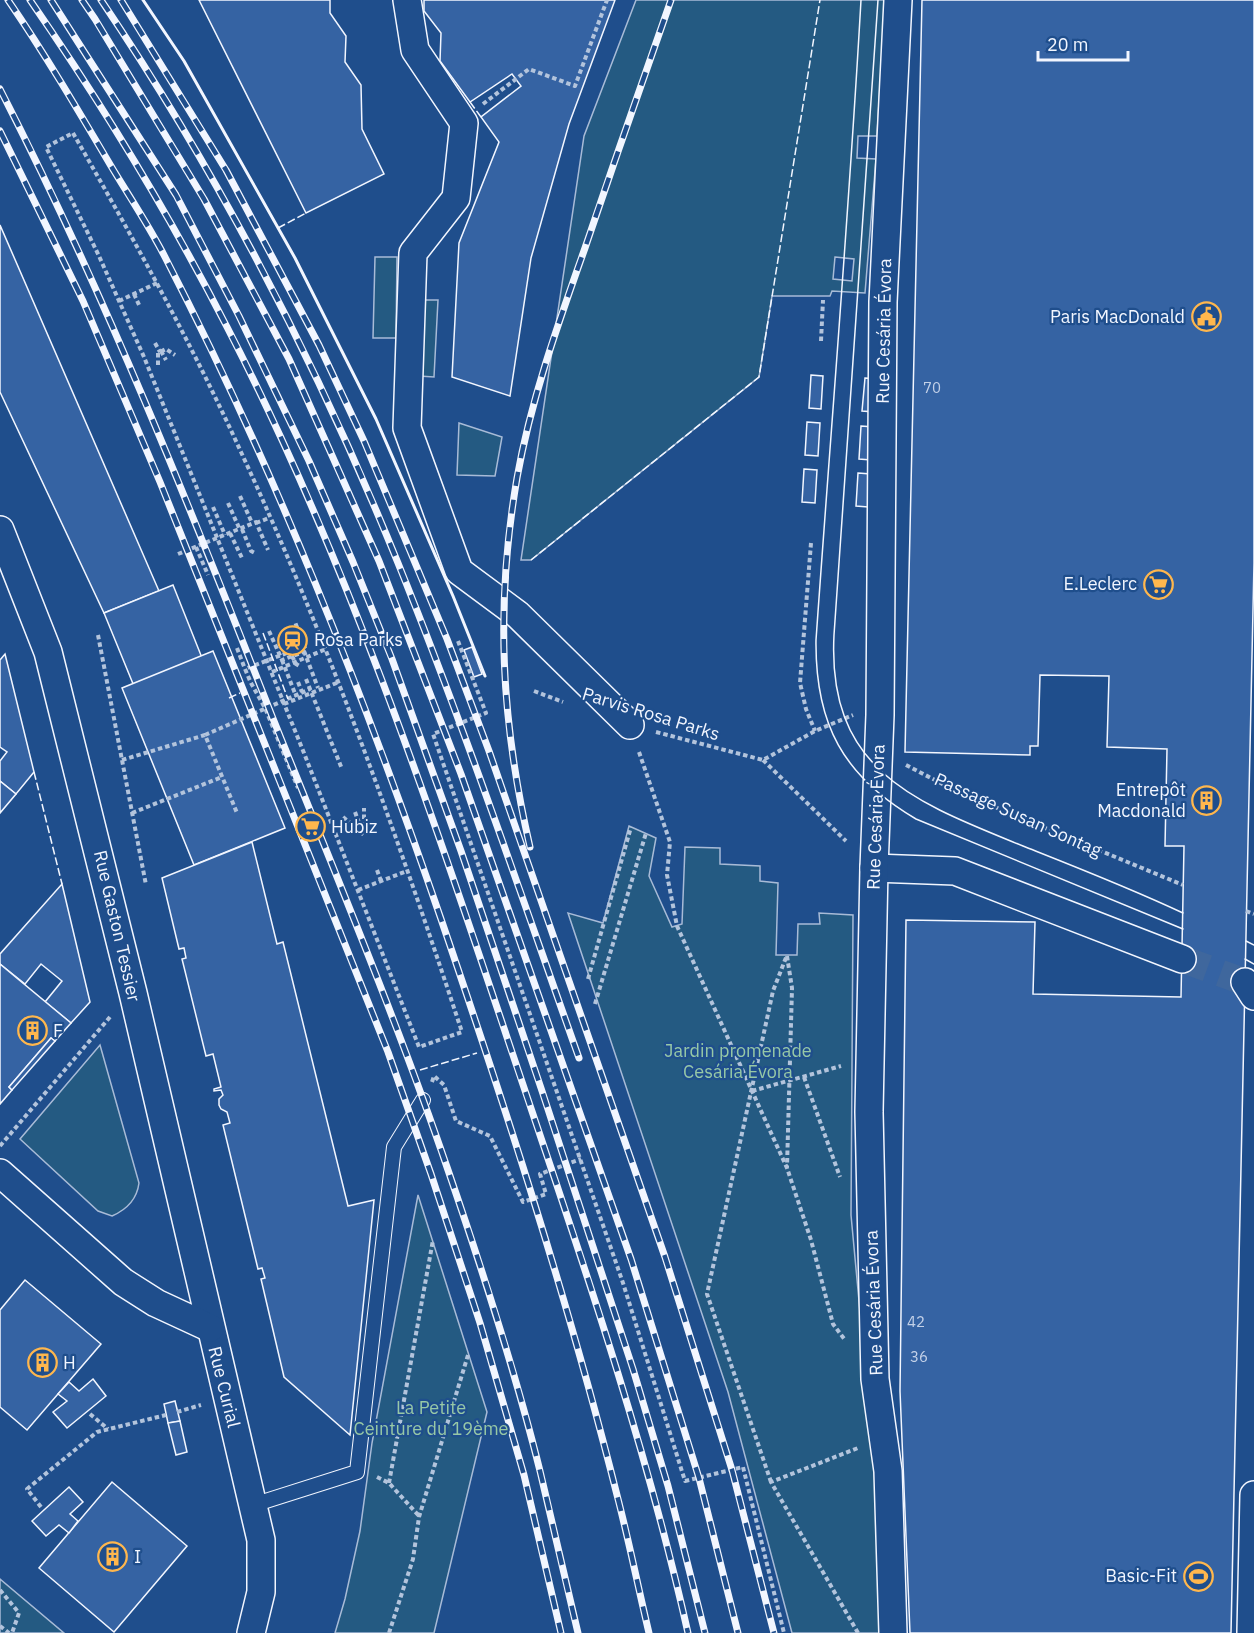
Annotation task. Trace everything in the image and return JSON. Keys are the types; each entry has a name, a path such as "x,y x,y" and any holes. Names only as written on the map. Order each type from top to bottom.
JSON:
{"street":[{"path":"407,0 415,50 464,123 456,198 413,253 407,428 459,571 517,614 630,725"},
{"name":"Rue Cesária Évora","path":"893,1633 888,1471 875,1379 871,1057 874,868 880,715 883,302 898,0"},
{"name":"Rue Gaston Tessier","path":"0,530 48,652 191,1236 210,1328"},
{"path":"874,868 954,872 1182,959"},
{"name":"Rue Curial","path":"0,1173 123,1282 156,1303 210,1328 261,1540 261,1592 251,1633"},
{"path":"1251,1633 1254,1495"}],"lane":[{"path":"253,1505 357,1472 394,1147 423,1100"}],"path":[{"path":"476,109 529,69 575,86 607,0"},
{"path":"73,133 157,283 190,344 223,414 326,649 407,871 462,1032 419,1047 144,357 46,147 73,133"},
{"path":"119,301 157,283"},
{"path":"134,294 140,307"},
{"path":"821,341 823,300"},
{"path":"155,343 166,360"},
{"path":"158,365 158,353 166,349 175,355"},
{"path":"240,495 252,523"},
{"path":"228,503 252,553"},
{"path":"213,507 243,560"},
{"path":"217,539 269,518"},
{"path":"178,554 256,522 268,550"},
{"path":"811,543 800,683 806,709 815,731"},
{"path":"196,547 208,575"},
{"path":"295,621 318,688"},
{"path":"269,631 296,697"},
{"path":"98,635 146,885"},
{"path":"245,669 292,651 286,635"},
{"path":"281,637 286,653"},
{"path":"458,641 486,714 433,734 581,1159 685,1481 743,1467 784,1633"},
{"path":"237,648 251,683 266,708 298,788"},
{"path":"271,672 326,649"},
{"path":"282,660 304,651"},
{"path":"292,656 295,663"},
{"path":"306,679 342,769"},
{"path":"298,682 302,692"},
{"path":"284,704 309,696 339,682"},
{"path":"122,760 205,735 310,689"},
{"name":"Parvis Rosa Parks","path":"534,691 566,702"},
{"path":"763,760 815,731 859,713 880,715"},
{"name":"Parvis Rosa Parks","path":"630,725 763,760 874,868"},
{"path":"630,725 670,842 668,875 677,926 788,1168 811,1240 833,1324 847,1342"},
{"path":"205,735 237,813"},
{"name":"Passage Susan Sontag","path":"903,763 956,791 1183,885"},
{"path":"132,813 222,777"},
{"path":"343,816 364,834 362,822 364,808"},
{"path":"355,812 362,822"},
{"path":"353,826 362,822"},
{"path":"588,979 631,827"},
{"path":"595,1004 646,833"},
{"path":"377,870 381,880"},
{"path":"358,890 407,871"},
{"path":"1246,911 1254,914"},
{"path":"788,1168 792,988 787,955 773,991 707,1293 771,1482 858,1633"},
{"path":"0,1146 132,990"},
{"path":"752,1091 871,1057"},
{"path":"423,1100 434,1076 444,1085 456,1121 490,1136 523,1202 546,1194 540,1174 581,1159"},
{"path":"804,1077 841,1178 871,1197"},
{"path":"389,1483 433,1240"},
{"path":"389,1633 413,1558 419,1517 468,1355"},
{"path":"90,1414 109,1429"},
{"path":"41,1507 27,1490 97,1432 166,1415"},
{"path":"771,1482 884,1437"},
{"path":"357,1472 368,1473 389,1483 419,1517"},
{"path":"0,1590 19,1613 10,1633 0,1626"}],"green space":[{"path":"636,0 885,0 877,136 858,136 857,158 876,159 865,293 832,291 830,296 772,296 759,377 531,560 521,560 584,136","holes":["835,257 854,259 852,281 833,279"]},
{"path":"375,257 397,257 396,338 373,338"},
{"path":"422,300 438,300 434,377 419,376"},
{"path":"459,423 502,437 495,476 457,475"},
{"name":"Jardin promenade Cesária Évora","path":"629,826 656,838 649,876 672,927 682,924 685,847 720,848 720,864 760,866 760,881 778,883 776,955 797,955 798,924 820,924 819,913 853,915 851,1215 878,1505 881,1633 792,1633 728,1392 568,913 603,923"},
{"path":"100,1045 139,1183 131,1203 112,1216 98,1211 20,1139"},
{"name":"La Petite Ceinture du 19ème","path":"418,1195 487,1412 434,1633 335,1633 360,1531 372,1443"},
{"path":"0,1579 64,1633 0,1633"}],"building":[{"path":"199,0 330,0 330,13 346,36 345,62 361,85 362,129 384,174 306,213"},
{"path":"424,0 615,0 569,124 531,258 510,396 452,377 459,243 499,142 481,117 521,86 512,74 470,102 440,61 441,33 424,11"},
{"name":"Entrepôt Macdonald","path":"922,0 1254,0 1254,563 1231,1633 910,1633 900,1391 906,920 1035,922 1033,994 1181,997 1184,846 1165,846 1167,749 1107,747 1109,676 1040,675 1038,746 1030,746 1030,755 905,752"},
{"path":"0,225 159,591 104,613 0,392"},
{"path":"811,375 823,376 821,409 809,408"},
{"path":"865,378 877,379 874,412 862,411"},
{"path":"807,422 820,423 818,456 805,455"},
{"path":"861,426 874,427 871,460 859,459"},
{"path":"804,469 817,470 815,503 802,502"},
{"path":"858,473 871,474 868,507 856,506"},
{"path":"173,585 214,688 145,713 104,613"},
{"path":"472,647 482,674 474,677 464,650"},
{"path":"213,651 285,828 194,865 122,688"},
{"path":"5,654 34,772 16,794 0,781 0,761 7,752 0,747 0,660"},
{"path":"0,781 16,794 0,813"},
{"path":"252,842 277,944 283,942 348,1206 374,1200 350,1435 284,1377 261,1279 265,1278 262,1268 258,1269 223,1125 230,1123 227,1112 219,1105 219,1099 223,1095 221,1090 214,1091 221,1087 213,1054 206,1056 182,959 186,958 184,948 179,949 162,878"},
{"path":"62,884 90,1002 71,1023 45,1002 62,981 41,964 25,984 0,964 0,954"},
{"name":"F","path":"0,964 71,1023 55,1041 51,1038 9,1087 12,1090 0,1104"},
{"path":"51,1038 55,1041 12,1090 9,1087"},
{"name":"H","path":"25,1280 101,1344 27,1430 0,1407 0,1310"},
{"path":"93,1379 106,1396 67,1428 53,1412 67,1401 58,1394 69,1382 79,1391"},
{"path":"175,1401 180,1421 168,1423 164,1404"},
{"path":"180,1421 187,1452 176,1455 168,1423"},
{"name":"I","path":"112,1482 187,1546 114,1632 39,1568"},
{"path":"69,1487 83,1502 70,1514 78,1521 69,1533 59,1525 46,1536 32,1521"}],"tunnel":[{"path":"1182,959 1245,982"}],"tram line":[{"path":"861,0 816,640 817,670 828,722 838,745 869,785 916,819 1183,929"},
{"path":"878,0 834,635 836,681 845,719 862,750 885,775 914,796 947,814 1183,913"},
{"path":"1246,941 1254,945"},
{"path":"1245,959 1254,964"}],"railway":[{"path":"8,0 61,82 165,257 244,418 348,666 441,919 535,1205 598,1422 649,1633"},
{"path":"30,0 134,160 205,285 270,415 311,504 348,594 418,777 585,1269 651,1486 688,1633"},
{"path":"51,0 176,195 239,316 309,461 392,659 461,851 633,1369 668,1486 705,1633"},
{"path":"82,0 204,199 289,359 379,561 461,774 631,1259 699,1478 738,1633"},
{"path":"101,0 145,67 226,204 264,274 335,417 398,563 446,686 579,1058"},
{"path":"121,0 226,170 319,345 364,441 447,639 489,751 665,1257 732,1470 774,1633"},
{"path":"530,847 513,754 504,663 506,572 517,478 530,419 555,333 671,0"},
{"path":"0,89 75,244 145,402 364,944 428,1113 509,1357 540,1471 578,1633"},
{"path":"0,131 83,301 160,482 388,1052 480,1323 524,1475 561,1633"}],"fence":[{"path":"531,560 759,377 820,0"},
{"path":"470,102 481,117"},
{"path":"278,228 306,213"},
{"path":"263,633 288,699"},
{"path":"229,698 240,693"},
{"path":"34,772 62,884"},
{"path":"420,1070 477,1053"}],"wall":[{"path":"143,0 184,61 295,258 376,419 485,676"}],"place":[{"name":"Paris MacDonald","path":"1206,317"},
{"name":"E.Leclerc","path":"1158,584"},
{"name":"Rosa Parks","path":"293,640"},
{"name":"Entrepôt Macdonald","path":"1207,800"},
{"name":"Hubiz","path":"310,827"},
{"name":"F","path":"32,1031"},
{"name":"H","path":"42,1363"},
{"name":"I","path":"113,1557"},
{"name":"Basic-Fit","path":"1198,1576"}]}
